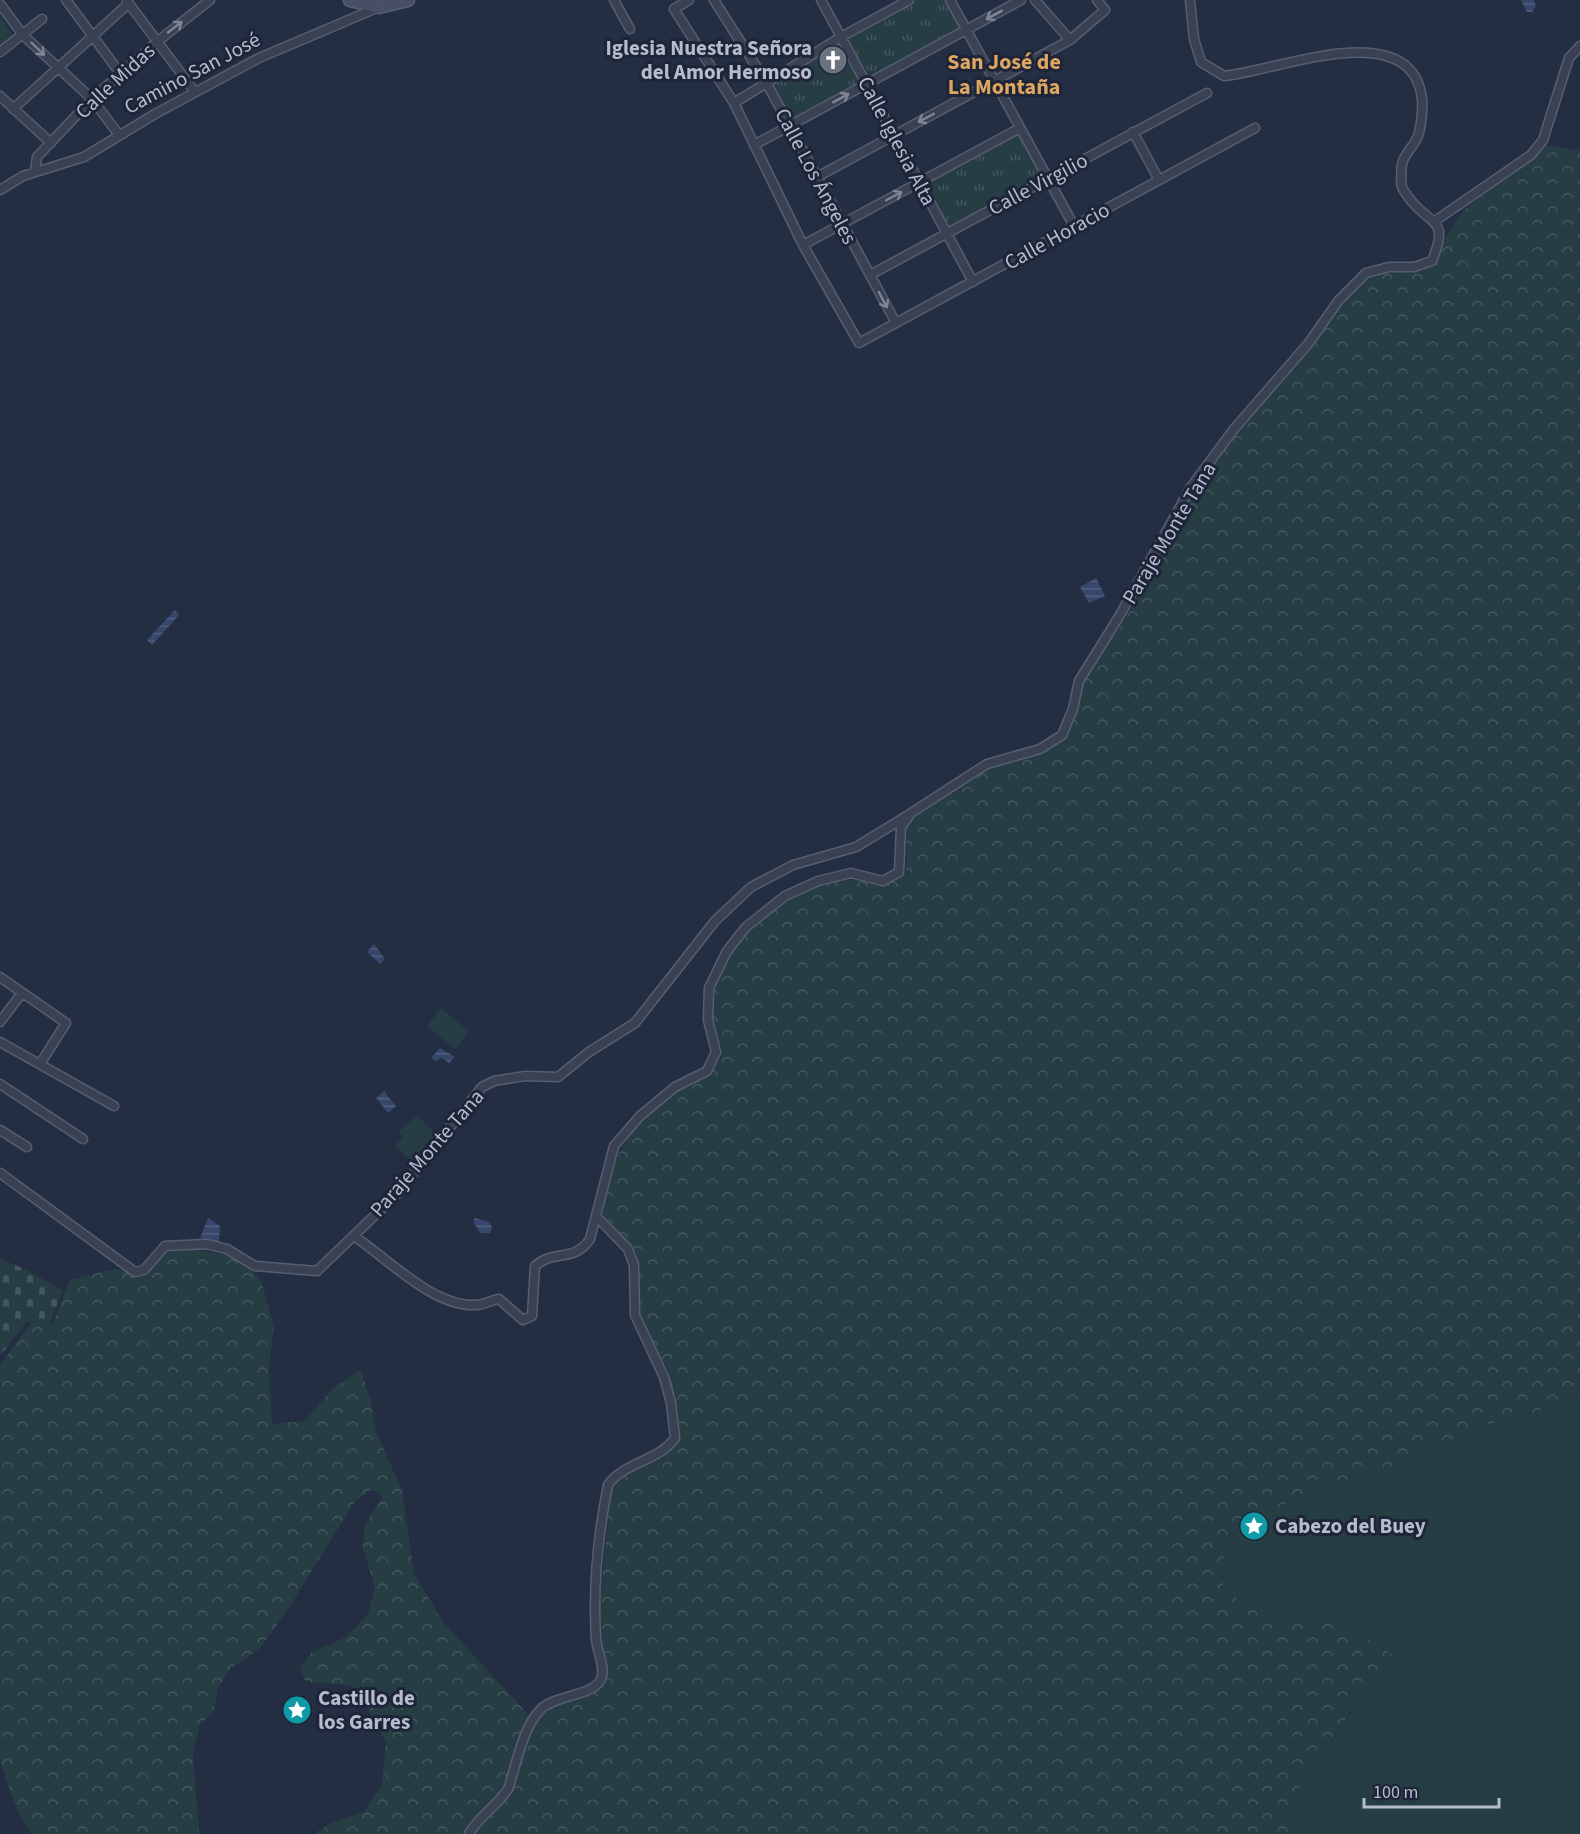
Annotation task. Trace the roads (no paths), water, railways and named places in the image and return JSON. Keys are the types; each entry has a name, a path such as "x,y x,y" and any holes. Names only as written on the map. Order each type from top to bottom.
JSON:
{"main road":[{"path":"350,0 379,7"},
{"name":"Camino San José","path":"379,7 408,0"}],"street":[{"path":"67,0 120,73"},
{"name":"Calle Midas","path":"35,172 37,157 92,99 158,41 210,0"},
{"path":"614,0 630,29"},
{"path":"689,0 674,9 734,103 803,245 1020,128"},
{"name":"Calle Los Ángeles","path":"714,0 766,82 896,323"},
{"path":"734,103 841,37 909,0"},
{"path":"950,0 1074,226"},
{"path":"754,145 1022,0"},
{"path":"1035,0 1070,40"},
{"path":"817,177 1070,40 1105,10 1096,0"},
{"path":"1190,0 1194,39 1201,62 1224,76 1356,51 1381,53 1406,67 1416,78 1422,100 1418,135 1402,162 1401,187 1420,213 1435,221 1531,155 1543,140 1569,58 1580,46"},
{"name":"Calle Iglesia Alta","path":"823,1 973,282"},
{"path":"13,109 128,2 195,92"},
{"path":"0,4 23,34 92,99 119,135"},
{"name":"Camino San José","path":"0,190 18,178 79,159 195,92 273,51 379,7"},
{"path":"0,52 42,19"},
{"name":"Calle Virgilio","path":"870,274 1207,93"},
{"path":"0,96 51,143"},
{"name":"Calle Horacio","path":"803,245 859,343 1255,128"},
{"path":"1133,132 1159,180"},
{"name":"Paraje Monte Tana","path":"3,1176 135,1272 144,1270 165,1246 206,1244 227,1249 255,1266 317,1271 398,1193 482,1086 494,1081 525,1076 558,1077 589,1052 635,1023 715,921 751,887 793,865 855,847 987,764 1040,749 1062,735 1073,709 1079,681 1120,615 1191,487 1234,429 1308,344 1339,300 1366,273 1389,267 1414,267 1432,261 1439,245 1440,230 1435,221"},
{"name":"Paraje Monte Tana","path":"354,1236 429,1291 462,1304 476,1305 499,1299 523,1320 532,1316 535,1266 542,1259 580,1251 590,1239 614,1146 640,1116 675,1087 708,1071 716,1052 708,1020 709,988 727,951 746,927 784,896 819,881 851,873 883,881 899,872 901,827 911,813"},
{"path":"0,976 66,1023 40,1064"},
{"path":"0,1022 22,993"},
{"path":"0,1043 114,1106"},
{"path":"0,1084 83,1139"},
{"path":"0,1130 27,1147"},
{"path":"469,1834 475,1823 502,1798 508,1789 529,1727 537,1713 550,1702 592,1689 601,1679 603,1670 597,1649 594,1606 608,1485 614,1476 657,1453 675,1438 671,1403 664,1377 635,1315 634,1265 628,1249 597,1217"}],"water":[{"path":"1521,0 1534,0 1536,6 1532,12 1527,12"},
{"path":"1096,578 1105,596 1089,603 1080,587"},
{"path":"175,610 179,615 152,645 147,640"},
{"path":"374,944 385,959 380,964 367,952"},
{"path":"440,1048 455,1057 449,1063 442,1058 436,1061 431,1058"},
{"path":"384,1091 396,1106 388,1113 376,1098"},
{"path":"208,1218 220,1226 219,1242 200,1238"},
{"path":"475,1218 489,1222 492,1227 490,1233 480,1233 473,1221"}],"place":[{"name":"Iglesia Nuestra Señora del Amor Hermoso","path":"833,60"},
{"name":"Cabezo del Buey","path":"1254,1526"},
{"name":"Castillo de los Garres","path":"297,1710"}],"district":[{"name":"San José de La Montaña","path":"1004,74"}]}
